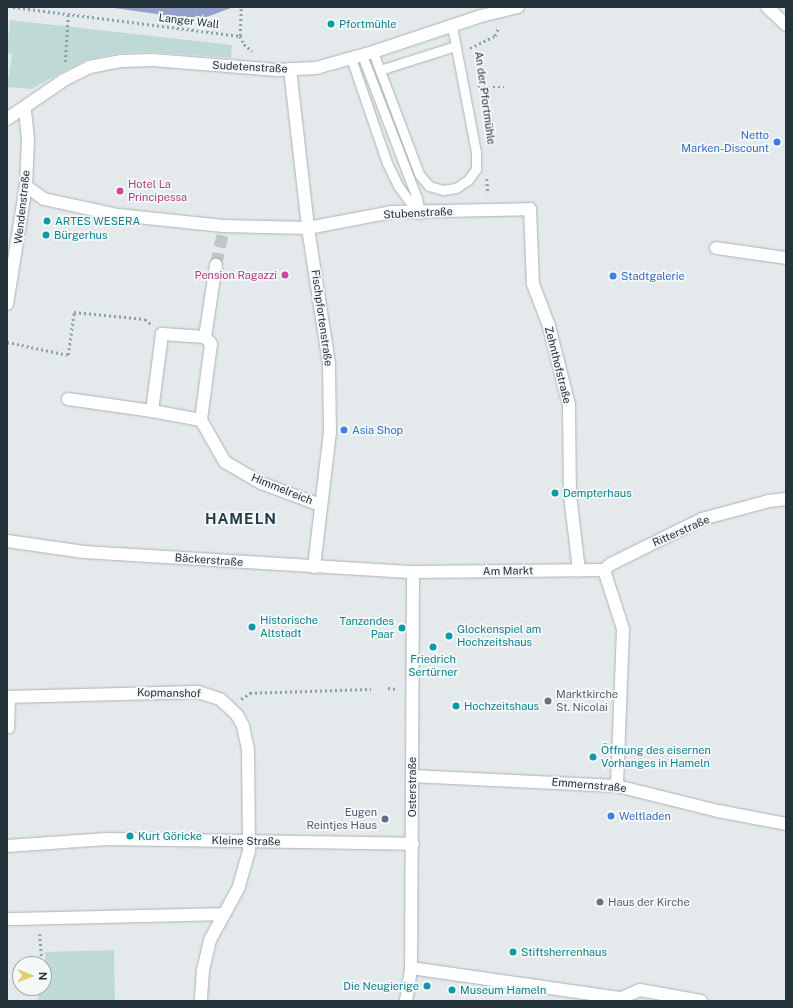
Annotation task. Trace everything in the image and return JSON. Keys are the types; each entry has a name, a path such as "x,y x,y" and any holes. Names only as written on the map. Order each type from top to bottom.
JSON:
{"street":[{"name":"Sudetenstraße","path":"7,119 25,109 64,80 90,67 121,61 153,60 290,69 316,68 452,26 498,9 518,7"},
{"path":"767,7 786,26"},
{"name":"Fischpfortenstraße","path":"290,69 308,228 329,364 330,432 320,505 314,566"},
{"name":"Wendenstraße","path":"7,304 26,186 28,140 25,109"},
{"name":"Stubenstraße","path":"26,186 44,199 118,215 223,230 308,228 392,212 530,209"},
{"name":"Zehnthofstraße","path":"530,209 533,284 549,326 569,405 570,495 579,570"},
{"path":"716,248 786,258"},
{"path":"205,337 216,265"},
{"path":"68,399 152,411 201,420 211,344 205,337 162,334 152,411"},
{"name":"Himmelreich","path":"201,420 225,462 261,483 320,505"},
{"name":"Ritterstraße","path":"604,570 611,564 702,519 769,501 786,499"},
{"name":"Bäckerstraße","path":"7,541 84,552 412,572"},
{"path":"604,570 623,629 617,786"},
{"name":"Am Markt","path":"412,572 604,570"},
{"name":"Osterstraße","path":"406,1001 411,968 412,572"},
{"name":"Kopmanshof","path":"8,697 187,691 210,694 229,706 243,726 246,737 249,841 244,876 216,927 205,955 201,1001"},
{"name":"Emmernstraße","path":"412,776 617,786 718,811 786,824"},
{"name":"Kleine Straße","path":"7,846 107,839 412,844"},
{"path":"9,919 224,914"},
{"path":"411,968 617,999 640,990 701,1001"}],"lane":[{"path":"362,55 380,70 420,174 429,186 443,190 456,188 468,180 476,169 476,152 452,26"},
{"path":"380,70 455,46"},
{"path":"362,55 387,163 398,186 418,211"},
{"path":"362,55 417,198 418,211"},
{"path":"8,697 9,728"}],"path":[{"name":"Langer Wall","path":"13,7 240,36 241,7"},
{"name":"An der Pfortmühle","path":"470,56 469,48 495,36 498,9"},
{"path":"64,80 68,15"},
{"name":"An der Pfortmühle","path":"476,94 475,87 504,87"},
{"path":"487,175 490,210"},
{"path":"7,342 68,355 74,312 145,319 162,334"},
{"path":"229,706 250,693 371,689"},
{"path":"40,918 42,956"}],"green space":[{"path":"10,20 232,45 231,58 153,52 121,53 86,60 31,89 7,87 12,54 7,53"},
{"path":"114,950 115,1001 38,1001 38,996 52,996 52,956 45,956 45,952"}],"water":[{"path":"107,7 231,8 204,18 171,16"}],"tunnel":[{"path":"216,265 223,233"}],"place":[{"name":"Pfortmühle","path":"331,24"},
{"name":"Netto Marken-Discount","path":"777,142"},
{"name":"Hotel La Principessa","path":"120,191"},
{"name":"ARTES WESERA","path":"47,221"},
{"name":"Bürgerhus","path":"46,235"},
{"name":"Pension Ragazzi","path":"285,275"},
{"name":"Stadtgalerie","path":"613,276"},
{"name":"Asia Shop","path":"344,430"},
{"name":"Dempterhaus","path":"555,493"},
{"name":"Historische Altstadt","path":"252,627"},
{"name":"Tanzendes Paar","path":"402,628"},
{"name":"Glockenspiel am Hochzeitshaus","path":"449,636"},
{"name":"Friedrich Sertürner","path":"433,647"},
{"name":"Marktkirche St. Nicolai","path":"548,701"},
{"name":"Hochzeitshaus","path":"456,706"},
{"name":"Öffnung des eisernen Vorhanges in Hameln","path":"593,757"},
{"name":"Weltladen","path":"611,816"},
{"name":"Eugen Reintjes Haus","path":"385,819"},
{"name":"Kurt Göricke","path":"130,836"},
{"name":"Haus der Kirche","path":"600,902"},
{"name":"Stiftsherrenhaus","path":"513,952"},
{"name":"Die Neugierige","path":"427,986"},
{"name":"Museum Hameln","path":"452,990"}],"district":[{"name":"HAMELN","path":"241,519"}]}
